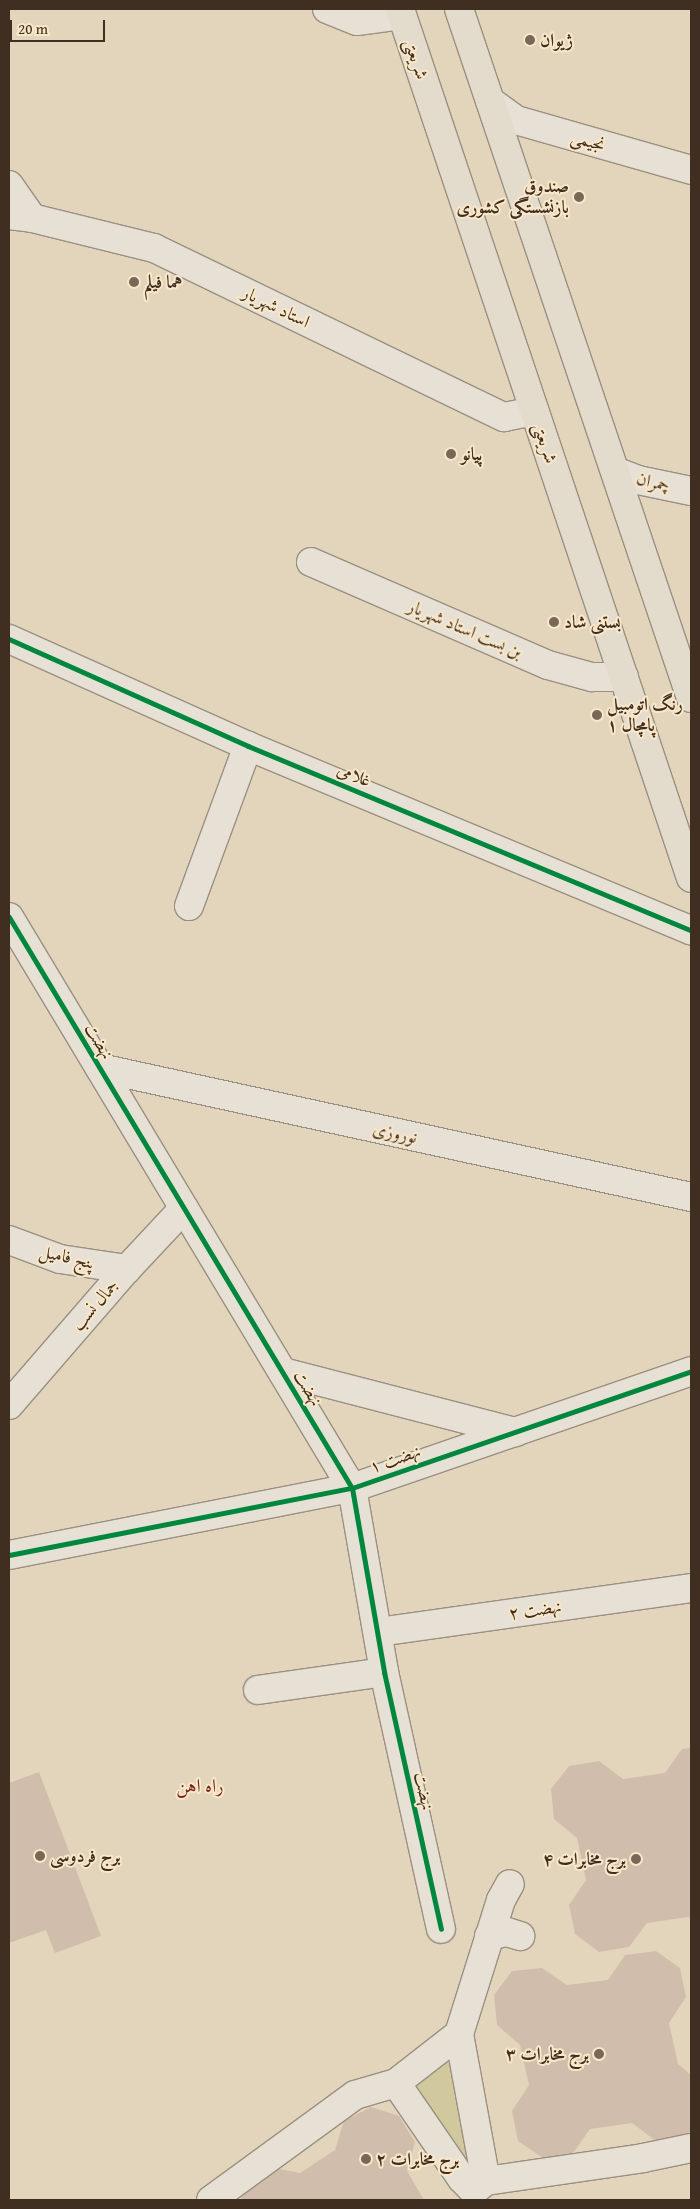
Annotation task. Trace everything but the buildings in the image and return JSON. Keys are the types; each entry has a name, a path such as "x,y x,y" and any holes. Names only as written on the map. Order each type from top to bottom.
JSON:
{"main road":[{"path":"459,9 691,698"},
{"name":"شریعتی","path":"401,12 691,878"}],"street":[{"path":"327,9 357,21 401,12"},
{"name":"نجیمی","path":"490,101 516,120 691,170"},
{"path":"9,185 21,216"},
{"name":"استاد شهریار","path":"21,216 154,248 504,417 534,411"},
{"name":"چمران","path":"615,471 638,480 691,491"},
{"name":"بن بست استاد شهریار","path":"311,562 548,665 592,677 624,677"},
{"name":"غلامی","path":"9,639 248,746 691,930"},
{"path":"189,906 248,746"},
{"name":"نهضت","path":"9,918 352,1488 384,1672 441,1929"},
{"name":"نوروزی","path":"100,1068 691,1197"},
{"name":"جمال نسب","path":"9,1405 127,1269 184,1208"},
{"name":"پنج فامیل","path":"9,1240 60,1259 127,1269"},
{"name":"نهضت ۱","path":"9,1555 352,1488 691,1371"},
{"path":"283,1372 515,1432"},
{"name":"نهضت ۲","path":"378,1632 691,1588"},
{"path":"258,1690 384,1672"},
{"path":"482,2190 459,2034 501,1900 510,1884"},
{"path":"489,1936 507,1932 520,1936"},
{"path":"211,2200 356,2095 396,2083 459,2034"},
{"path":"396,2083 462,2179 470,2187 482,2190 691,2148"}],"shaded area":[{"path":"451,2054 474,2176 410,2085"}],"cycle path":[{"path":"9,639 248,746 691,930"},
{"path":"9,917 352,1488 384,1672 441,1929"},
{"path":"9,1555 352,1488 691,1371"}],"place":[{"name":"ژیوان","path":"530,40"},
{"name":"صندوق بازنشستگی کشوری","path":"579,197"},
{"name":"هما فیلم","path":"134,282"},
{"name":"پیانو","path":"451,454"},
{"name":"بستنی شاد","path":"554,622"},
{"name":"رنگ اتومبیل پامچال ۱","path":"597,715"},
{"name":"برج فردوسی","path":"40,1856"},
{"name":"برج مخابرات ۴","path":"636,1859"},
{"name":"برج مخابرات ۳","path":"599,2054"},
{"name":"برج مخابرات ۲","path":"366,2159"}],"district":[{"name":"راه اهن","path":"200,1786"}]}
